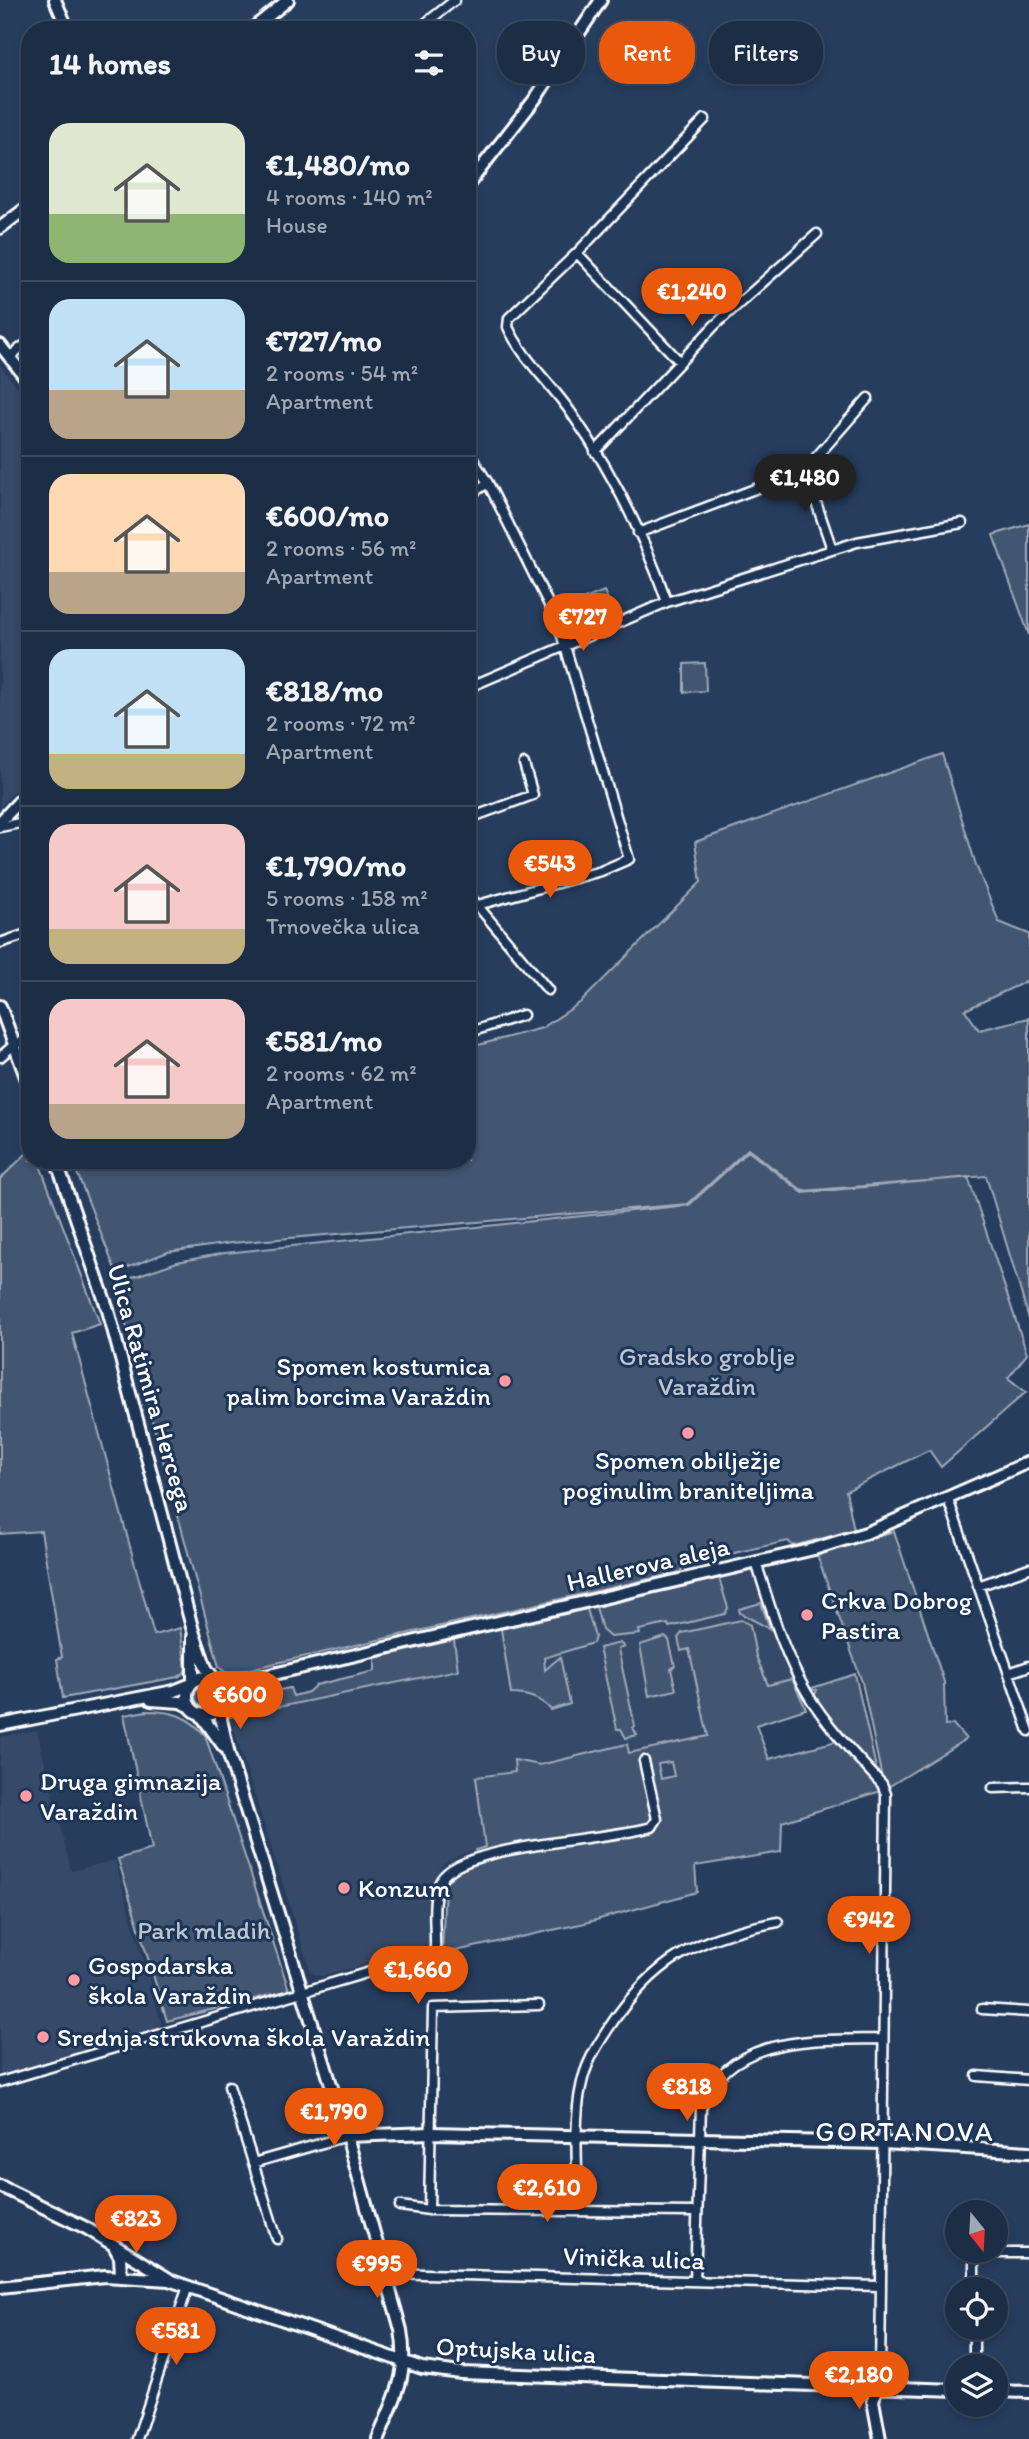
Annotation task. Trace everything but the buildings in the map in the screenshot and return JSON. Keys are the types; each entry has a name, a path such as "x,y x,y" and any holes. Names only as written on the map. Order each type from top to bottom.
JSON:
{"main road":[{"path":"55,0 64,21"},
{"path":"262,21 288,0"},
{"path":"476,174 535,99 601,0"},
{"path":"0,228 21,212"},
{"path":"0,345 21,371"},
{"path":"0,824 21,800"},
{"path":"0,1006 21,1064"},
{"name":"Ulica Ratimira Hercega","path":"59,1169 108,1310 193,1631 206,1668 216,1679"},
{"name":"Hallerova aleja","path":"216,1679 232,1682 265,1676 844,1541 948,1499 1029,1462"},
{"name":"Ulica Ratimira Hercega","path":"191,1683 193,1631"},
{"name":"Hallerova aleja","path":"223,1703 236,1690 265,1676"},
{"path":"0,1725 131,1700 203,1677 216,1679 224,1689 221,1719 229,1755 347,2136 387,2273 406,2361 378,2439"},
{"path":"189,1706 186,1695 191,1683"},
{"path":"131,1700 175,1701 189,1706 201,1715 229,1755"},
{"path":"201,1715 213,1714 223,1703"},
{"path":"347,2136 431,2133 883,2143 1029,2152"},
{"path":"0,2186 113,2244 169,2280"},
{"path":"113,2244 120,2257 121,2276"},
{"name":"Optujska ulica","path":"0,2287 121,2276 169,2280 422,2368 461,2373 945,2390"},
{"path":"876,2389 873,2401 880,2439"},
{"path":"1008,2391 1029,2392"}],"street":[{"path":"428,21 455,0"},
{"path":"667,601 638,533 595,452 560,396 508,327 509,318 577,253 705,119"},
{"path":"595,452 715,325 817,234"},
{"path":"577,253 680,362"},
{"path":"9,356 21,347"},
{"path":"638,533 805,470 868,398"},
{"path":"476,464 558,623 629,859 624,863 476,906"},
{"path":"805,470 832,549"},
{"path":"476,490 488,483"},
{"path":"476,684 667,601 832,549 886,536 962,523"},
{"path":"476,816 533,795 524,764"},
{"path":"0,824 21,822"},
{"path":"476,902 548,990"},
{"path":"0,943 21,936"},
{"path":"476,1030 523,1015"},
{"path":"0,1057 21,1042"},
{"path":"948,1499 1029,1731"},
{"path":"756,1562 785,1646 807,1693 826,1723 882,1784 886,1794 880,2380 876,2389"},
{"path":"978,1586 1029,1568"},
{"path":"1009,1673 1029,1666"},
{"path":"0,2082 430,1954 435,1949 438,1885 445,1873 456,1866 490,1854 652,1827 657,1819 644,1761"},
{"path":"993,1788 1029,1787"},
{"path":"578,2210 580,2089 588,2062 625,2003 660,1968 699,1943 732,1930 778,1922"},
{"path":"429,2210 433,2008 539,2005"},
{"path":"982,2009 1029,2012"},
{"path":"695,2281 701,2108 708,2090 721,2074 774,2043 882,2039"},
{"path":"977,2076 1029,2080"},
{"path":"229,2087 276,2239"},
{"path":"253,2163 347,2136"},
{"path":"400,2206 429,2210 696,2212"},
{"path":"974,2277 974,2260 980,2253 1029,2253"},
{"name":"Vinička ulica","path":"387,2273 879,2286"},
{"path":"137,2439 188,2286"}],"shaded area":[{"path":"0,365 21,392 21,784 0,807"},
{"path":"753,1570 778,1645 808,1703 687,1742 645,1749 485,1848 459,1855 443,1864 430,1888 430,1944 427,1948 321,1976 311,1973 230,1717 458,1670 454,1640"},
{"name":"Gospodarska škola Varaždin","path":"37,1730 71,1871 115,1860 163,2030 0,2075 0,1737"},
{"path":"671,1762 674,1776 661,1779 657,1764"}],"green space":[{"path":"1029,524 1029,635 993,535"},
{"path":"604,591 616,617 595,626 582,600"},
{"path":"705,663 706,691 684,692 684,664"},
{"path":"942,754 976,865 999,922 1029,934 1029,980 965,1010 979,1030 1029,1018 1029,1319 986,1176 803,1191 748,1149 688,1204 231,1243 168,1252 116,1272 76,1169 476,1169 476,1046 542,1028 581,1002 701,882 695,842"},
{"name":"Gradsko groblje Varaždin","path":"748,1151 803,1193 968,1177 1027,1354 1008,1378 1026,1392 941,1467 929,1450 846,1491 854,1530 793,1546 788,1541 685,1564 680,1572 227,1674 219,1667 118,1294 124,1280 177,1262 225,1253 689,1205"},
{"path":"21,1159 21,1169 41,1169 100,1324 72,1333 154,1635 180,1628 186,1668 178,1677 63,1698 57,1659 62,1657 41,1531 0,1534 0,1179"},
{"path":"894,1531 944,1682 945,1726 953,1724 966,1739 888,1787 882,1778 862,1682 817,1555"},
{"path":"719,1578 728,1608 725,1614 669,1627 668,1624 639,1630 640,1634 610,1637 602,1630 596,1607"},
{"path":"761,1603 770,1629 740,1613 739,1609"},
{"path":"587,1609 595,1637 593,1643 544,1658 545,1670 560,1657 570,1704 551,1710 543,1702 533,1698 511,1694 501,1629"},
{"path":"741,1620 750,1625 756,1656 768,1685 792,1679 806,1709 756,1725 769,1759 836,1741 881,1791 782,1822 781,1852 695,1866 697,1892 585,1923 442,1954 445,1884 459,1869 477,1863 476,1850 485,1847 476,1777 515,1772 514,1760 540,1765 627,1744 629,1753 708,1736 689,1649 681,1651 678,1638 682,1633","holes":["671,1762 674,1776 661,1779 658,1764"]},
{"path":"665,1637 669,1640 675,1666 671,1669 676,1690 649,1696 640,1645"},
{"path":"454,1640 458,1670 230,1717 232,1707 249,1696 290,1688 293,1696 308,1692 316,1685 375,1671 375,1658"},
{"path":"620,1643 624,1647 618,1649 635,1726 633,1728 637,1735 626,1738 621,1729 617,1729 599,1648"},
{"path":"855,1674 877,1772 821,1708 814,1697 817,1690 809,1689"},
{"path":"206,1685 214,1688 217,1696 214,1704 206,1707 198,1704 195,1696 198,1688"},
{"name":"Park mladih","path":"146,1711 178,1716 192,1723 205,1735 289,1990 167,2021 118,1859 152,1849 124,1715"}],"place":[{"name":"Spomen kosturnica palim borcima Varaždin","path":"505,1381"},
{"name":"Spomen obilježje poginulim braniteljima","path":"688,1433"},
{"name":"Crkva Dobrog Pastira","path":"807,1615"},
{"name":"Druga gimnazija Varaždin","path":"26,1796"},
{"name":"Konzum","path":"344,1888"},
{"name":"Gospodarska škola Varaždin","path":"74,1980"},
{"name":"Srednja strukovna škola Varaždin","path":"43,2037"}],"district":[{"name":"GORTANOVA","path":"905,2131"}]}
